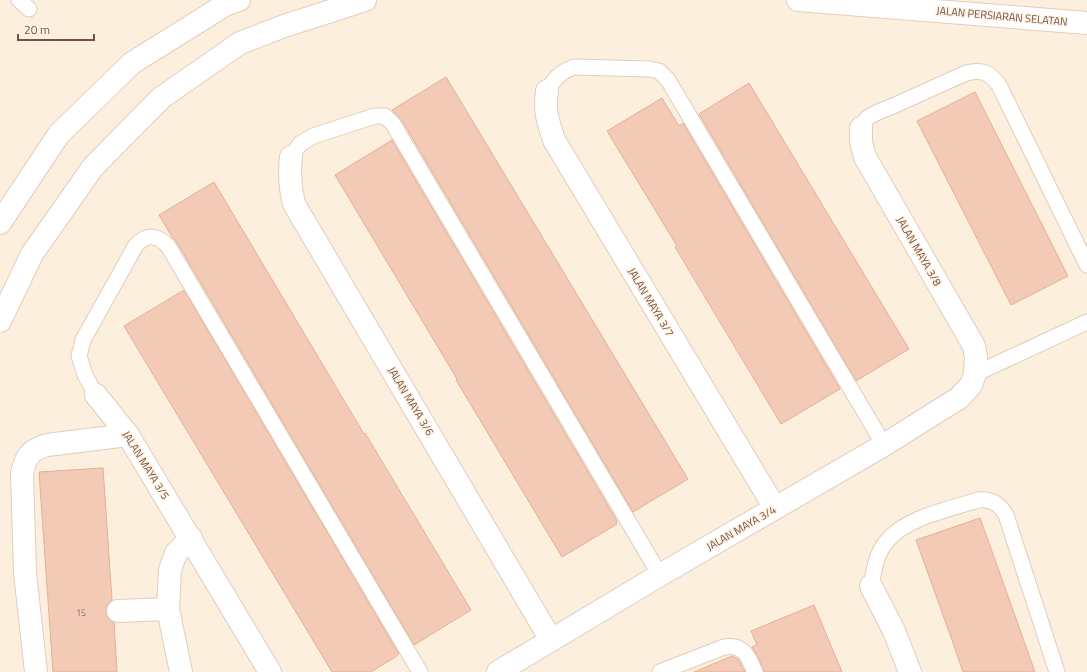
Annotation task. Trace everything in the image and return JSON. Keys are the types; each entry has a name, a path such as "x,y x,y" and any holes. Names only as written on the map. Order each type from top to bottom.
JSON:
{"street":[{"path":"0,223 59,134 132,63 225,5 239,0"},
{"path":"0,321 32,254 89,173 161,98 240,43 284,26 365,0"},
{"name":"JALAN PERSIARAN SELATAN","path":"798,0 1087,23"},
{"name":"JALAN MAYA 3/7","path":"547,91 545,104 547,119 554,140 775,508"},
{"name":"JALAN MAYA 3/8","path":"861,128 860,142 865,157 974,346 976,357 975,374"},
{"name":"JALAN MAYA 3/6","path":"291,157 289,173 290,189 294,204 551,640"},
{"name":"JALAN MAYA 3/4","path":"498,672 660,575 884,445 960,398 971,385 975,374"},
{"name":"JALAN MAYA 3/5","path":"96,395 128,435 270,672"},
{"path":"36,672 25,572 22,473 24,462 29,454 37,448 47,445 128,435"},
{"path":"181,672 168,609 170,570 176,553 191,538"},
{"path":"871,586 894,631 910,672"},
{"path":"118,611 168,609"}],"lane":[{"path":"547,91 554,80 564,71 574,67 659,71 668,80 884,445"},
{"path":"861,128 868,118 878,112 966,73 976,70 985,72 993,77 999,85 1087,265"},
{"path":"291,157 300,144 313,136 375,116 385,116 393,124 660,575"},
{"path":"96,395 85,376 79,356 83,340 136,245 142,238 152,236 161,239 172,252 420,672"},
{"path":"975,374 1087,322"},
{"path":"871,586 875,564 886,542 898,529 916,520 978,500 986,499 994,502 1006,515 1056,672"},
{"path":"660,672 724,647 731,646 745,652 755,672"}],"building":[{"path":"446,77 688,479 633,512 401,119 392,110"},
{"path":"749,83 909,349 856,381 699,114"},
{"path":"975,92 1068,276 1011,305 917,121"},
{"path":"662,98 679,126 683,123 840,389 781,424 675,247 677,246 607,131"},
{"path":"392,140 617,521 617,524 562,557 335,175"},
{"path":"214,182 471,610 414,645 176,241 159,215"},
{"path":"184,290 399,654 371,672 332,672 124,326"},
{"path":"103,468 112,600 107,605 106,612 108,618 114,622 117,672 53,672 39,472"},
{"path":"980,518 1035,672 963,672 916,540"},
{"path":"814,605 842,672 764,672 752,647 757,645 751,631"},
{"path":"732,656 738,659 745,672 694,672"}]}
